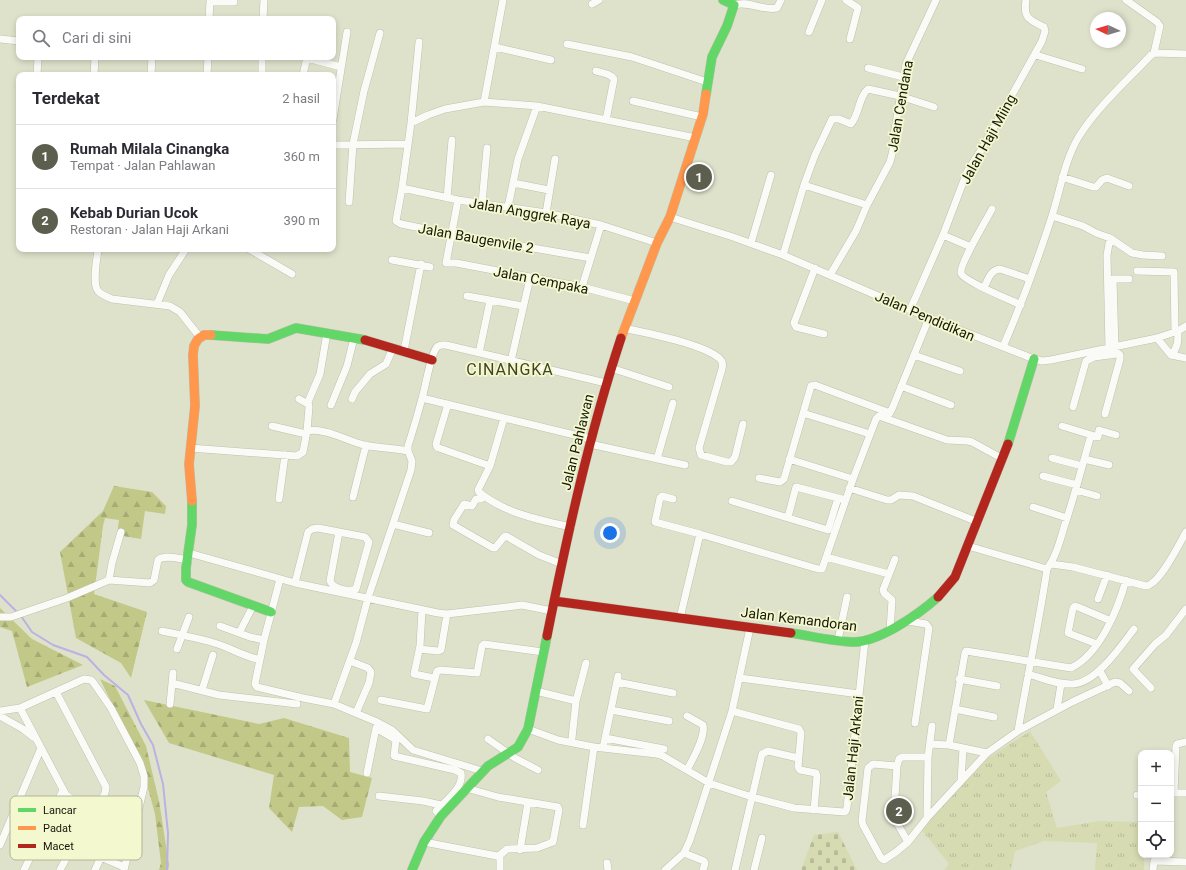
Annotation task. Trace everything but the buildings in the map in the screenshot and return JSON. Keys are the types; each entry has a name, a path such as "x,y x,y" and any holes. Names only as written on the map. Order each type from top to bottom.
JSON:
{"street":[{"path":"263,16 264,0"},
{"path":"484,102 496,47 503,0"},
{"path":"592,4 599,0"},
{"path":"723,0 773,9 779,6 781,0"},
{"path":"809,32 822,0"},
{"path":"846,0 858,8 850,39"},
{"name":"Jalan Cendana","path":"830,275 856,231 867,205 890,162 906,64 911,50 923,29 936,0"},
{"name":"Jalan Haji Miing","path":"910,310 943,235 967,172 1036,55 1042,41 1045,31 1044,27 1031,21 1026,14 1024,9 1026,0"},
{"path":"1003,347 1030,280 1052,216 1062,178 1078,138 1090,121 1154,53 1160,26 1157,22 1126,0"},
{"path":"210,16 210,2 234,2"},
{"name":"Jalan Pahlawan","path":"412,870 424,842 441,816 482,771 515,750 521,744 528,729 562,564 606,383 624,328 657,243 670,217 683,172 696,138 702,117 712,57 726,26 739,3"},
{"path":"336,100 347,32"},
{"path":"349,202 353,144 364,91 380,33"},
{"path":"0,39 16,41"},
{"path":"402,188 411,123 419,42"},
{"path":"567,44 632,58 707,82"},
{"path":"496,47 551,60"},
{"path":"1154,53 1186,54"},
{"path":"1036,55 1082,69"},
{"path":"37,72 38,60"},
{"path":"94,72 95,60"},
{"path":"151,72 152,60"},
{"path":"207,72 208,60"},
{"path":"262,60 262,72"},
{"path":"304,72 306,60"},
{"path":"317,60 341,67"},
{"path":"868,68 903,77"},
{"path":"596,71 612,76 614,79 606,120"},
{"path":"783,255 804,185 815,155 832,119 839,119 851,124 855,118 864,93 868,89 900,96 934,107"},
{"path":"633,101 702,117"},
{"path":"411,123 428,114 445,109 484,102 537,106 696,138"},
{"path":"508,207 518,159 537,106"},
{"path":"447,198 452,140"},
{"path":"336,145 408,144"},
{"path":"482,203 487,148"},
{"path":"546,213 555,159"},
{"path":"751,243 771,175"},
{"path":"1062,178 1093,187 1096,187 1102,180 1107,178 1129,186"},
{"path":"513,183 549,190"},
{"path":"804,185 867,205"},
{"name":"Jalan Anggrek Raya","path":"402,188 458,200 546,213 601,225 657,243"},
{"name":"Jalan Baugenvile 2","path":"402,188 396,220 401,224 591,258"},
{"path":"451,234 458,200"},
{"path":"992,209 960,269 961,274 963,277 984,288 1021,305"},
{"path":"1052,216 1083,226 1110,238 1132,252 1142,255 1162,256"},
{"name":"Jalan Pendidikan","path":"670,217 783,255 929,318 1042,361 1113,349 1149,337 1157,338 1186,326"},
{"path":"582,287 601,225"},
{"name":"Jalan Cempaka","path":"451,234 446,262 582,287 635,301"},
{"path":"943,235 971,247"},
{"path":"1105,414 1120,360 1120,355 1113,349 1107,254 1110,238"},
{"path":"98,252 95,284 98,290 104,295 112,299 170,306 180,312 199,336"},
{"path":"157,304 169,275 184,252"},
{"path":"254,252 292,274"},
{"path":"392,260 430,266"},
{"path":"404,351 421,264"},
{"path":"815,268 794,323 796,327 824,334"},
{"path":"984,288 991,273 995,269 1000,269 1030,280"},
{"path":"1137,270 1174,272 1176,331 1178,345 1176,350 1171,355"},
{"path":"511,361 530,278"},
{"path":"1113,349 1113,279 1129,279"},
{"path":"467,296 523,306"},
{"path":"478,353 490,301"},
{"path":"888,415 929,318"},
{"path":"199,336 204,335 268,339 275,338 290,329 296,328 354,338 432,360"},
{"path":"624,328 702,348 720,358 723,363 722,370 699,448 701,455 731,462 735,456 744,424"},
{"path":"190,448 297,456 301,454 306,433 308,404 320,374 327,333"},
{"path":"199,336 194,345 193,359 196,401 189,463 192,524 186,577 188,582 233,600 271,612"},
{"path":"331,405 347,366 354,338"},
{"path":"1157,338 1171,355 1186,358"},
{"path":"334,704 356,643 368,598 411,470 412,461 408,451 408,446 435,350 438,346 440,345 478,353 606,383"},
{"path":"352,399 355,392 370,374 386,364 393,348"},
{"path":"1073,407 1086,361 1113,349"},
{"path":"914,355 960,371"},
{"name":"Jalan Kemandoran","path":"554,601 853,642 876,638 908,621 945,592 950,586 978,522 1012,435 1034,359"},
{"path":"611,368 669,387"},
{"path":"759,478 780,482 784,479 811,386 815,385 947,440 972,442 1003,459"},
{"path":"901,386 951,405"},
{"path":"422,398 686,465"},
{"path":"299,399 308,404"},
{"path":"657,458 673,403"},
{"path":"448,404 436,444 437,447 490,466"},
{"path":"803,414 870,434"},
{"path":"732,501 828,530 842,499 849,488 878,416 888,415"},
{"path":"504,418 490,466 478,490 479,492 491,501 511,510 571,527"},
{"path":"272,426 306,433 310,430 326,433 366,446 408,451"},
{"path":"1062,426 1098,437 1099,430 1116,435"},
{"path":"1018,731 1049,566 1077,487 1091,435"},
{"path":"353,498 366,446"},
{"path":"279,499 285,455"},
{"path":"1052,458 1083,463 1110,465"},
{"path":"789,459 853,478"},
{"path":"1043,476 1077,487 1097,496"},
{"path":"788,517 796,486 842,499"},
{"path":"849,488 887,500 891,500 899,495 913,496 978,522"},
{"path":"484,496 481,499 476,499 472,506 464,504 454,520 453,525 493,548 495,548 506,536 539,555 562,564"},
{"path":"673,499 661,497 655,522 820,570 826,557 842,499"},
{"path":"1032,507 1067,518"},
{"path":"393,524 429,533"},
{"path":"296,583 308,532 312,529 318,528 339,532 365,537 369,542 357,588 355,590 336,587 331,584 330,581 339,532"},
{"path":"109,580 121,532"},
{"path":"968,546 1049,566 1073,566 1146,586 1153,582 1170,560 1186,532"},
{"path":"680,618 700,534"},
{"path":"0,617 16,616 67,598 109,580 150,583 154,580 158,560 164,557 188,557 296,583 447,614 507,608 522,604 552,611"},
{"path":"826,557 889,574"},
{"path":"890,630 892,600 883,592 895,559"},
{"path":"1098,599 1107,575"},
{"path":"280,579 264,640 256,684 258,687 293,701"},
{"path":"949,745 959,679 965,653 968,650 1071,668 1082,660 1096,644 1110,621 1121,597 1126,580"},
{"path":"838,640 846,597"},
{"path":"239,633 253,606"},
{"path":"1096,644 1064,632 1073,608 1076,606 1110,621"},
{"path":"1151,688 1133,669 1155,644 1166,635 1186,609"},
{"path":"422,610 419,649 414,674 434,678"},
{"path":"419,649 441,650 447,614"},
{"path":"177,649 189,617"},
{"path":"908,621 926,624 929,628 915,723"},
{"path":"220,626 250,637 264,640"},
{"path":"665,870 684,853 709,783 732,711 750,628"},
{"path":"1028,674 1061,684 1078,684 1100,672 1134,629"},
{"path":"162,631 182,635 260,660"},
{"name":"Jalan Haji Arkani","path":"528,729 558,740 594,747 656,754 670,759 709,783 752,797 794,808 844,812 846,811 865,640"},
{"path":"381,700 427,709 436,673 440,670 477,673 482,646 484,644 543,652"},
{"path":"202,690 212,655"},
{"path":"350,660 368,668 371,672 369,683 356,713"},
{"path":"572,738 576,701 586,663"},
{"path":"1100,672 1108,686"},
{"path":"170,704 173,673"},
{"path":"740,678 859,694"},
{"path":"0,711 20,708 84,679 91,680 111,708 140,763 144,776 142,796"},
{"path":"603,748 618,679 673,693"},
{"path":"959,679 997,686"},
{"path":"897,766 874,764 868,768 862,821 882,859 886,859 908,842 926,818 987,753 1018,731 1057,709 1115,682 1129,691"},
{"path":"172,683 219,695 334,704 392,730 413,750 482,771"},
{"path":"1057,709 1061,684"},
{"path":"536,691 576,701"},
{"path":"56,692 106,787 106,791 103,796"},
{"path":"20,708 63,790 68,796"},
{"path":"955,709 994,717"},
{"path":"611,710 668,721"},
{"path":"732,711 799,729 801,733 798,767 800,770 816,773 817,776 814,810"},
{"path":"0,716 28,732 36,739"},
{"path":"687,716 704,727 700,743 687,770"},
{"path":"926,818 928,757 932,726"},
{"path":"367,773 376,728 396,740 394,756 455,770 462,773 462,779 456,789 436,812 441,816"},
{"path":"605,738 664,749"},
{"path":"488,739 509,754 538,770"},
{"path":"1173,786 1176,746 1177,744 1186,742"},
{"path":"930,744 949,745 987,753"},
{"path":"583,825 594,747"},
{"path":"21,796 41,748"},
{"path":"961,781 963,749"},
{"path":"735,870 763,752 768,751 798,758"},
{"path":"908,842 897,823 894,812 897,766 899,759 902,757 928,757"},
{"path":"424,842 497,856 508,849 520,850 537,848 553,842 559,810 558,807 498,797 466,788"},
{"path":"60,796 63,790"},
{"path":"1174,793 1186,794"},
{"path":"379,796 423,801 441,805"},
{"path":"520,850 528,802"},
{"path":"0,846 10,822"},
{"path":"754,870 762,838"},
{"path":"684,853 704,861 705,864 703,870"},
{"path":"500,855 500,870"},
{"path":"24,870 29,860"},
{"path":"60,870 65,860"},
{"path":"95,870 100,860"},
{"path":"107,860 124,869"},
{"path":"1153,870 1154,861 1186,862"}],"green space":[{"path":"114,486 152,492 166,506 165,514 145,511 141,539 117,535 119,520 105,518 103,526 94,594 147,612 131,678 121,663 76,638 60,552 103,511"},
{"path":"0,608 32,639 83,665 27,687 12,631 0,627"},
{"path":"100,679 115,686 146,746 159,801 169,865 168,870 159,870 161,863 155,814 142,766"},
{"path":"144,700 259,724 284,718 349,738 350,772 372,778 362,817 342,820 323,806 299,807 292,832 269,808 274,775 169,743"},
{"path":"1030,731 1061,781 1046,792 1057,828 1099,821 1138,822 1138,858 1144,858 1144,870 1095,870 1097,843 1044,841 1015,851 1011,870 944,870 949,864 921,829 988,758"},
{"path":"838,832 857,870 801,870 814,835"}],"waterway":[{"path":"0,595 18,613"},
{"path":"21,616 32,632 53,645 87,657 104,675 128,695 141,724 153,745 163,784 168,833 167,870"}],"traffic: fast":[{"path":"706,94 712,57 727,26 734,5 723,0"},
{"path":"211,335 268,339 296,328 365,340"},
{"path":"1008,444 1034,359"},
{"path":"192,501 192,525 186,568 186,580 271,612"},
{"path":"791,633 837,641 862,641 886,633 909,619 938,597"},
{"path":"412,870 424,842 441,816 488,766 518,747 528,729 547,636"}],"traffic: slow":[{"path":"621,338 657,243 670,217 703,114 706,94"},
{"path":"192,501 189,464 195,406 194,346 198,339 204,335 211,335"}],"traffic: jam":[{"path":"547,636 562,561 589,449 609,375 621,338"},
{"path":"365,340 432,360"},
{"path":"938,597 955,577 1008,444"},
{"path":"554,601 791,633"}],"place":[{"name":"Rumah Milala Cinangka","path":"699,177"},
{"name":"Kebab Durian Ucok","path":"899,811"}],"district":[{"name":"CINANGKA","path":"510,369"}]}
